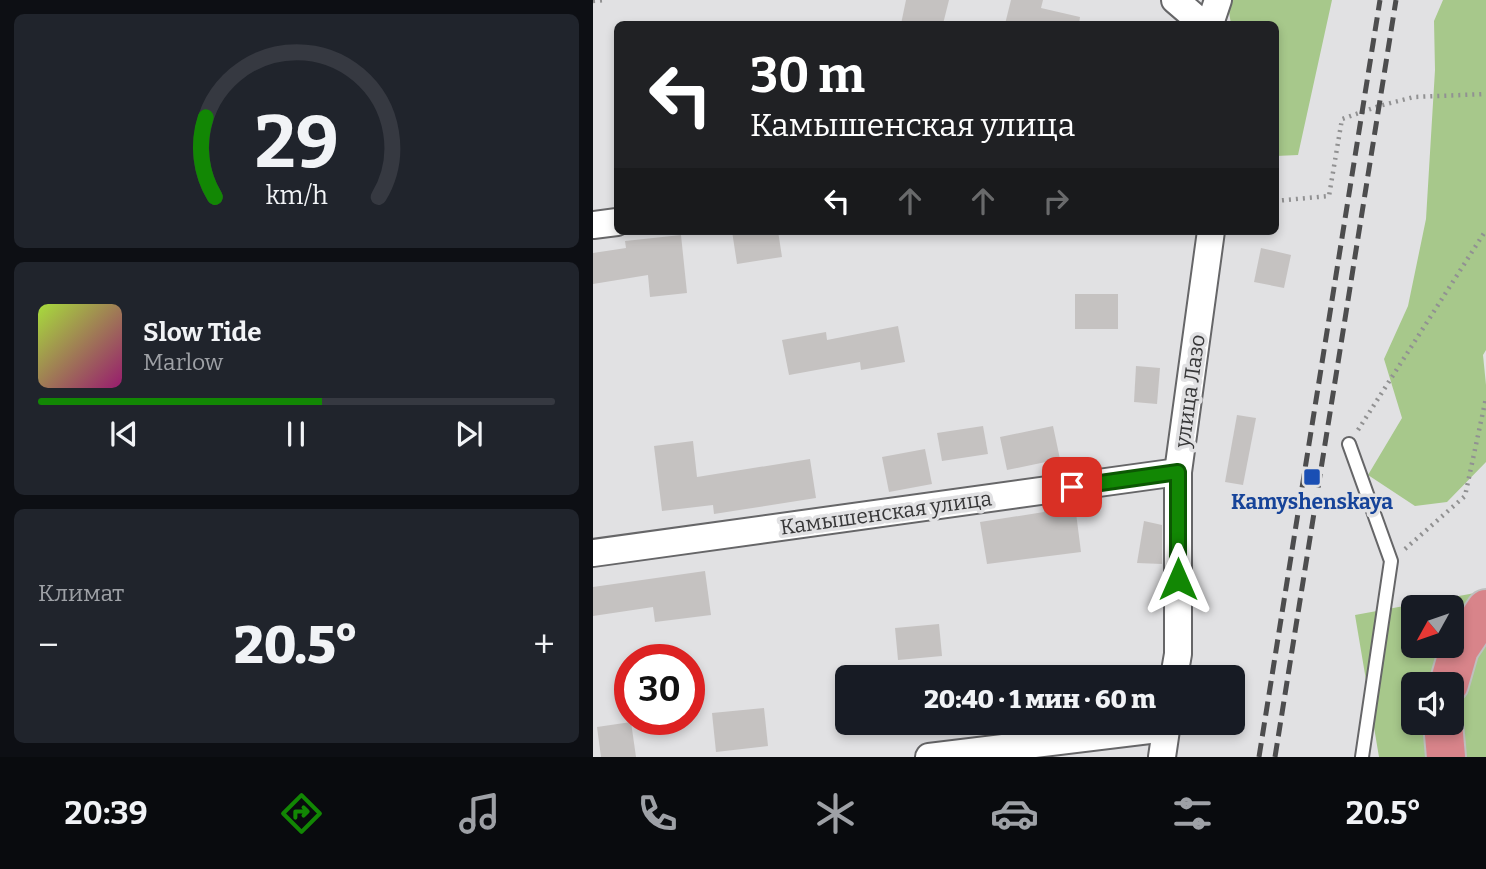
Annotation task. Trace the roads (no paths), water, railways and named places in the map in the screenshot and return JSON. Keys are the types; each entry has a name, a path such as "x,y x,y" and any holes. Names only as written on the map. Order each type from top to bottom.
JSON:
{"highway":[{"path":"1452,672 1459,649 1486,609"},
{"path":"1444,735 1446,757"}],"street":[{"path":"1175,0 1200,21"},
{"path":"1211,21 1218,0"},
{"path":"593,225 614,222"},
{"name":"улица Лазо","path":"1176,665 1178,472 1210,235"},
{"name":"Камышенская улица","path":"593,553 1178,472"},
{"path":"929,757 1098,735"},
{"path":"1162,757 1166,735"}],"lane":[{"path":"1349,444 1392,561 1362,757"}],"railway":[{"path":"1259,757 1380,0"},
{"path":"1275,757 1396,0"}],"place":[{"name":"Kamyshenskaya","path":"1312,477"}]}
